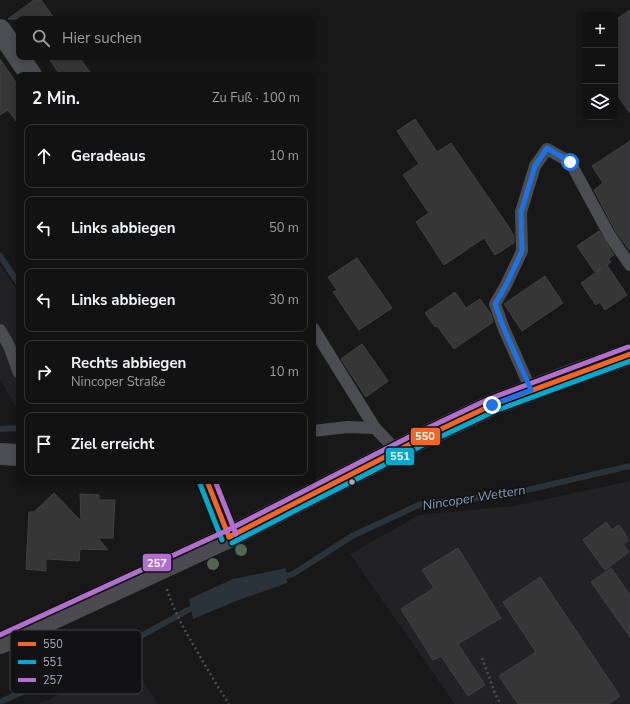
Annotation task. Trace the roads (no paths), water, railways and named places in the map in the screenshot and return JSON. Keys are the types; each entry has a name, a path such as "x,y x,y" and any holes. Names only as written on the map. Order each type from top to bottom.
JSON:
{"main road":[{"path":"28,630 230,537 397,451 492,405 571,374 630,354"},
{"path":"0,643 10,638"}],"street":[{"path":"0,30 16,53"},
{"path":"21,60 29,72"},
{"path":"0,454 16,455"},
{"path":"207,484 230,537"}],"lane":[{"path":"531,390 504,329 495,304 522,251 521,212 535,166 547,148 570,162 610,236 630,265"},
{"path":"0,330 16,366"},
{"path":"316,333 375,428 397,451"},
{"path":"316,431 348,428 375,428"}],"waterway":[{"path":"0,256 16,280"},
{"path":"0,429 16,428"},
{"name":"Nincoper Wettern","path":"280,578 293,574 352,536 421,504 506,495 630,466"},
{"name":"Nincoper Wettern","path":"142,635 197,605"},
{"name":"Nincoper Wettern","path":"0,702 18,694"}]}
